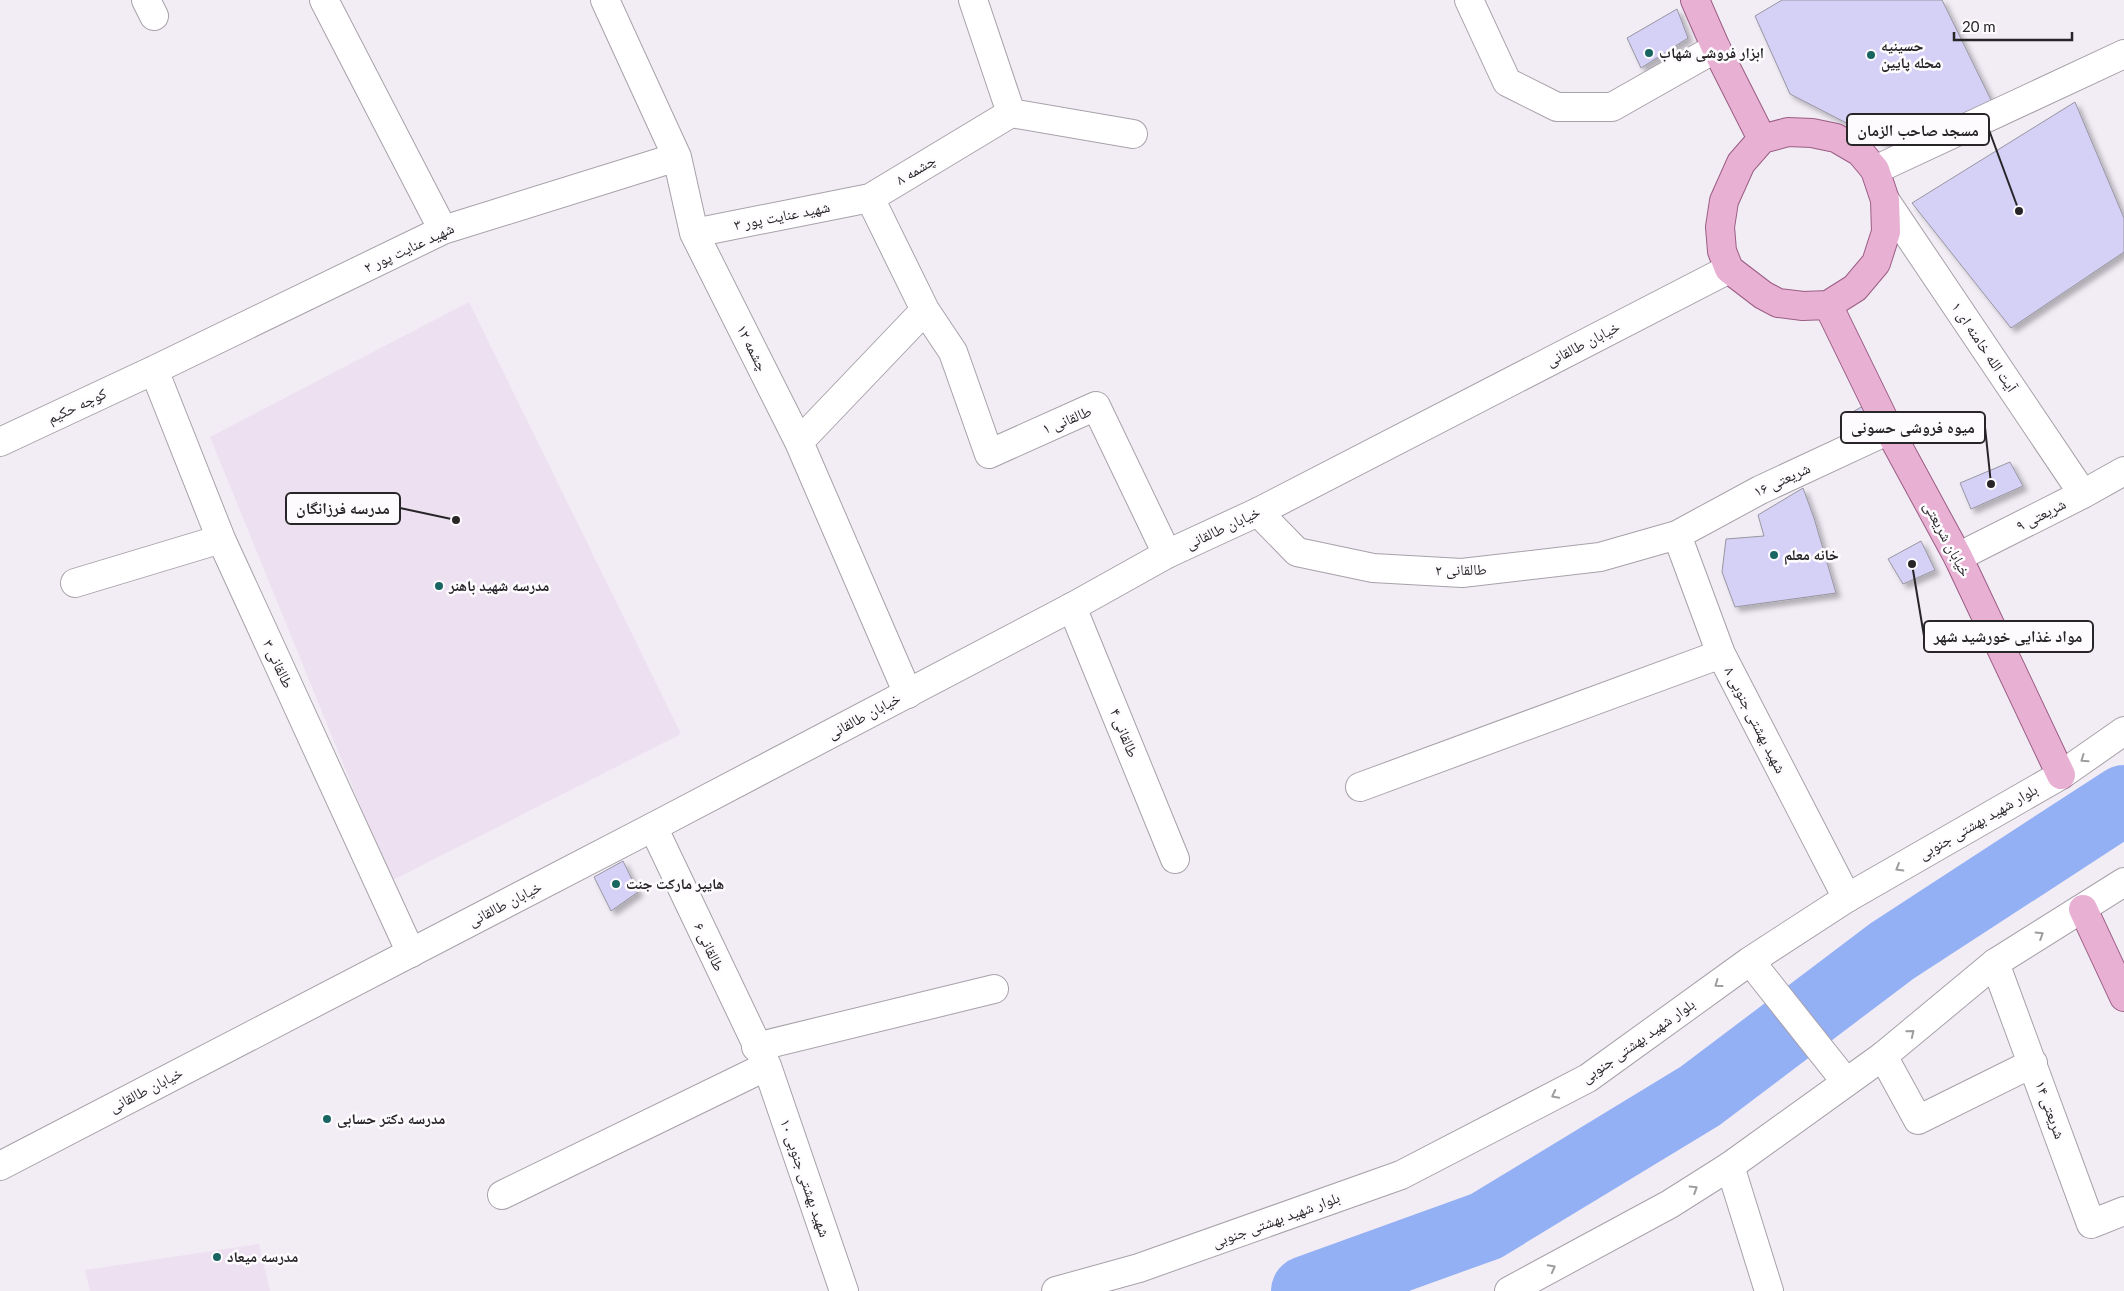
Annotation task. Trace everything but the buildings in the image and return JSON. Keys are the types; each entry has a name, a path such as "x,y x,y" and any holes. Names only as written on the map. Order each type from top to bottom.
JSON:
{"main road":[{"path":"1695,0 1716,48 1762,140"},
{"path":"1788,132 1812,133 1836,138 1860,152 1875,170 1885,200 1886,232 1876,263 1855,288 1828,305 1803,306 1778,303 1756,290 1729,269 1722,251 1720,227 1724,201 1741,163 1762,140 1788,132"},
{"name":"خیابان شریعتی","path":"1828,305 1889,430 1958,557 2061,775"},
{"path":"2083,909 2124,997"}],"street":[{"path":"324,0 443,230"},
{"name":"چشمه ۱۲","path":"606,0 677,157 694,233 799,442 908,694"},
{"path":"973,0 1011,113 1133,134"},
{"path":"1469,0 1507,82 1557,107 1612,107 1716,48"},
{"path":"1875,170 2124,54"},
{"name":"چشمه ۸","path":"870,198 1011,113"},
{"name":"شهید عنایت پور ۲","path":"154,370 443,230 677,157"},
{"path":"799,442 925,310 870,198"},
{"name":"شهید عنایت پور ۳","path":"694,233 870,198"},
{"name":"آیت الله خامنه ای ۱","path":"1885,200 2083,494"},
{"name":"خیابان طالقانی","path":"0,1166 908,694 1167,554 1258,512 1729,269"},
{"name":"طالقانی ۱","path":"925,310 953,352 989,454 1096,406 1167,554"},
{"name":"کوچه حکیم","path":"0,442 154,370"},
{"name":"طالقانی ۳","path":"154,370 221,539 411,953"},
{"name":"شریعتی ۱۶","path":"1678,535 1760,490 1889,430"},
{"name":"شریعتی ۹","path":"1958,557 2083,494 2124,470"},
{"name":"طالقانی ۲","path":"1258,512 1297,552 1373,568 1462,573 1600,557 1678,535"},
{"name":"شهید بهشتی جنوبی ۸","path":"1678,535 1720,654 1847,898"},
{"path":"75,583 221,539"},
{"name":"طالقانی ۴","path":"1072,607 1175,859"},
{"path":"1360,786 1720,654"},
{"name":"بلوار شهید بهشتی جنوبی","path":"1056,1291 1139,1268 1401,1175 1588,1078 1750,961 1847,898 2061,775 2124,731"},
{"name":"طالقانی ۶","path":"653,827 761,1056"},
{"path":"1509,1291 1670,1204 1730,1166 1883,1056 1995,963 2124,882"},
{"path":"1750,961 1846,1082"},
{"name":"شریعتی ۱۴","path":"1995,963 2091,1224 2124,1210"},
{"path":"502,1195 761,1056 994,989"},
{"name":"شهید بهشتی جنوبی ۱۰","path":"761,1056 844,1291"},
{"path":"1883,1056 1918,1120 2033,1063"},
{"path":"1730,1166 1769,1291"}],"shaded area":[{"name":"مدرسه شهید باهنر","path":"469,302 681,734 391,881 210,437"},
{"name":"مدرسه میعاد","path":"259,1244 270,1291 90,1291 85,1270"}],"waterway":[{"path":"1306,1291 1486,1226 1700,1096 1892,951 2124,800"}],"place":[{"name":"ابزار فروشی شهاب","path":"1649,53"},
{"name":"حسینیه محله پایین","path":"1871,55"},
{"name":"مسجد صاحب الزمان","path":"2019,211"},
{"name":"میوه فروشی حسونی","path":"1991,484"},
{"name":"مدرسه فرزانگان","path":"456,520"},
{"name":"خانه معلم","path":"1774,555"},
{"name":"مواد غذایی خورشید شهر","path":"1912,564"},
{"name":"مدرسه شهید باهنر","path":"439,586"},
{"name":"هایپر مارکت جنت","path":"616,884"},
{"name":"مدرسه دکتر حسابی","path":"327,1119"},
{"name":"مدرسه میعاد","path":"217,1257"}]}
